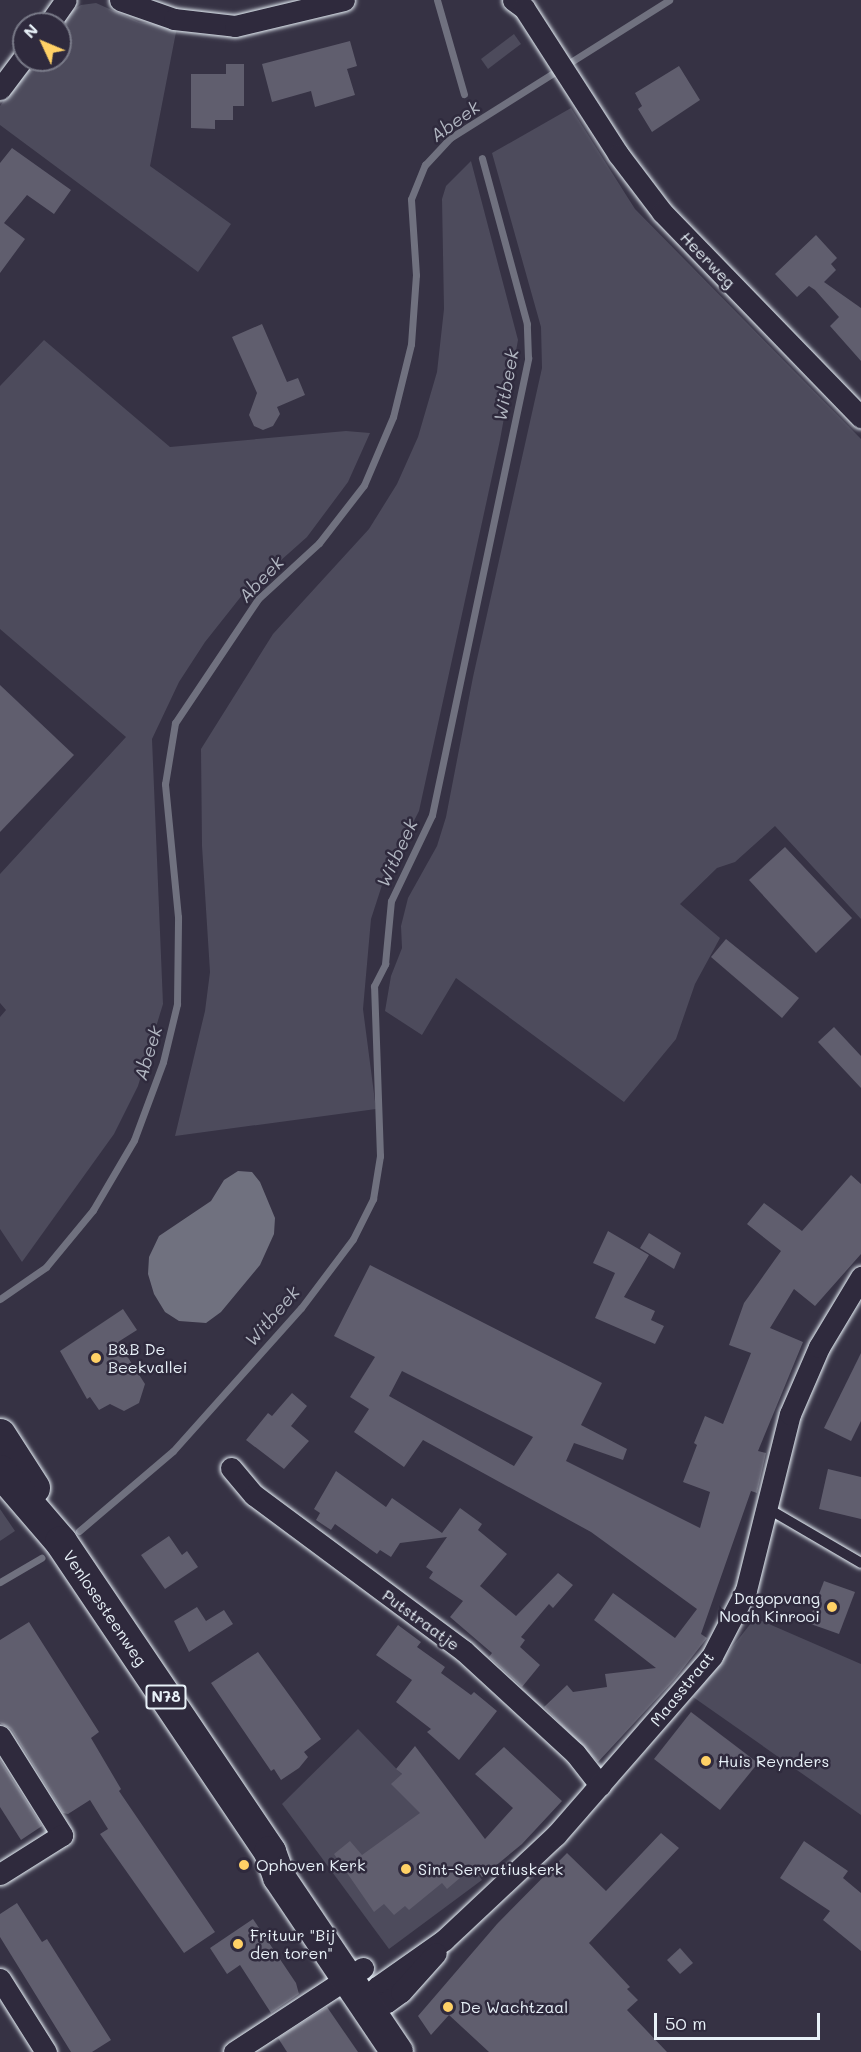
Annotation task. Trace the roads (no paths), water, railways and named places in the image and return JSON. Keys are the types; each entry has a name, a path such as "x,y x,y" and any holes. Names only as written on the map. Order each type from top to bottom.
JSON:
{"main road":[{"name":"Venlosesteenweg","path":"0,1435 26,1473 61,1542"},
{"name":"Venlosesteenweg","path":"0,1471 61,1542 270,1852 279,1877 422,2052"},
{"name":"Venlosesteenweg","path":"368,1988 397,2052"}],"street":[{"path":"120,0 174,19 235,26 344,0"},
{"name":"Heerweg","path":"513,0 524,8 618,154 662,212 861,417"},
{"path":"0,89 13,72"},
{"name":"Maasstraat","path":"234,2052 368,1988 407,1987 444,1940 549,1842 711,1656 746,1590 790,1414 819,1347 861,1277"},
{"name":"Putstraatje","path":"231,1468 254,1495 464,1651 575,1753 600,1785"},
{"path":"0,1736 62,1835 0,1874"},
{"path":"0,1979 46,2052"}],"lane":[{"path":"767,1508 861,1563"}],"water":[{"path":"238,1171 252,1172 260,1182 275,1218 274,1234 260,1265 221,1312 206,1323 179,1321 165,1312 154,1294 148,1274 149,1257 159,1236 211,1201 224,1180"}],"waterway":[{"name":"Witbeek","path":"437,0 464,94"},
{"name":"Abeek","path":"0,1299 46,1267 93,1210 134,1140 163,1062 177,1004 178,917 165,784 175,723 258,599 319,543 364,485 393,417 411,344 416,275 411,199 425,165 450,138 669,0"},
{"name":"Witbeek","path":"79,1531 173,1451 301,1308 353,1239 373,1199 380,1156 374,986 385,964 391,901 432,815 528,358 527,324 482,158"},
{"name":"Witbeek","path":"0,1582 41,1558"}],"place":[{"name":"B&B De Beekvallei","path":"96,1358"},
{"name":"Dagopvang Noah Kinrooi","path":"832,1607"},
{"name":"Huis Reynders","path":"706,1761"},
{"name":"Ophoven Kerk","path":"244,1865"},
{"name":"Sint-Servatiuskerk","path":"406,1869"},
{"name":"Frituur \"Bij den toren\"","path":"238,1944"},
{"name":"De Wachtzaal","path":"448,2007"}]}
